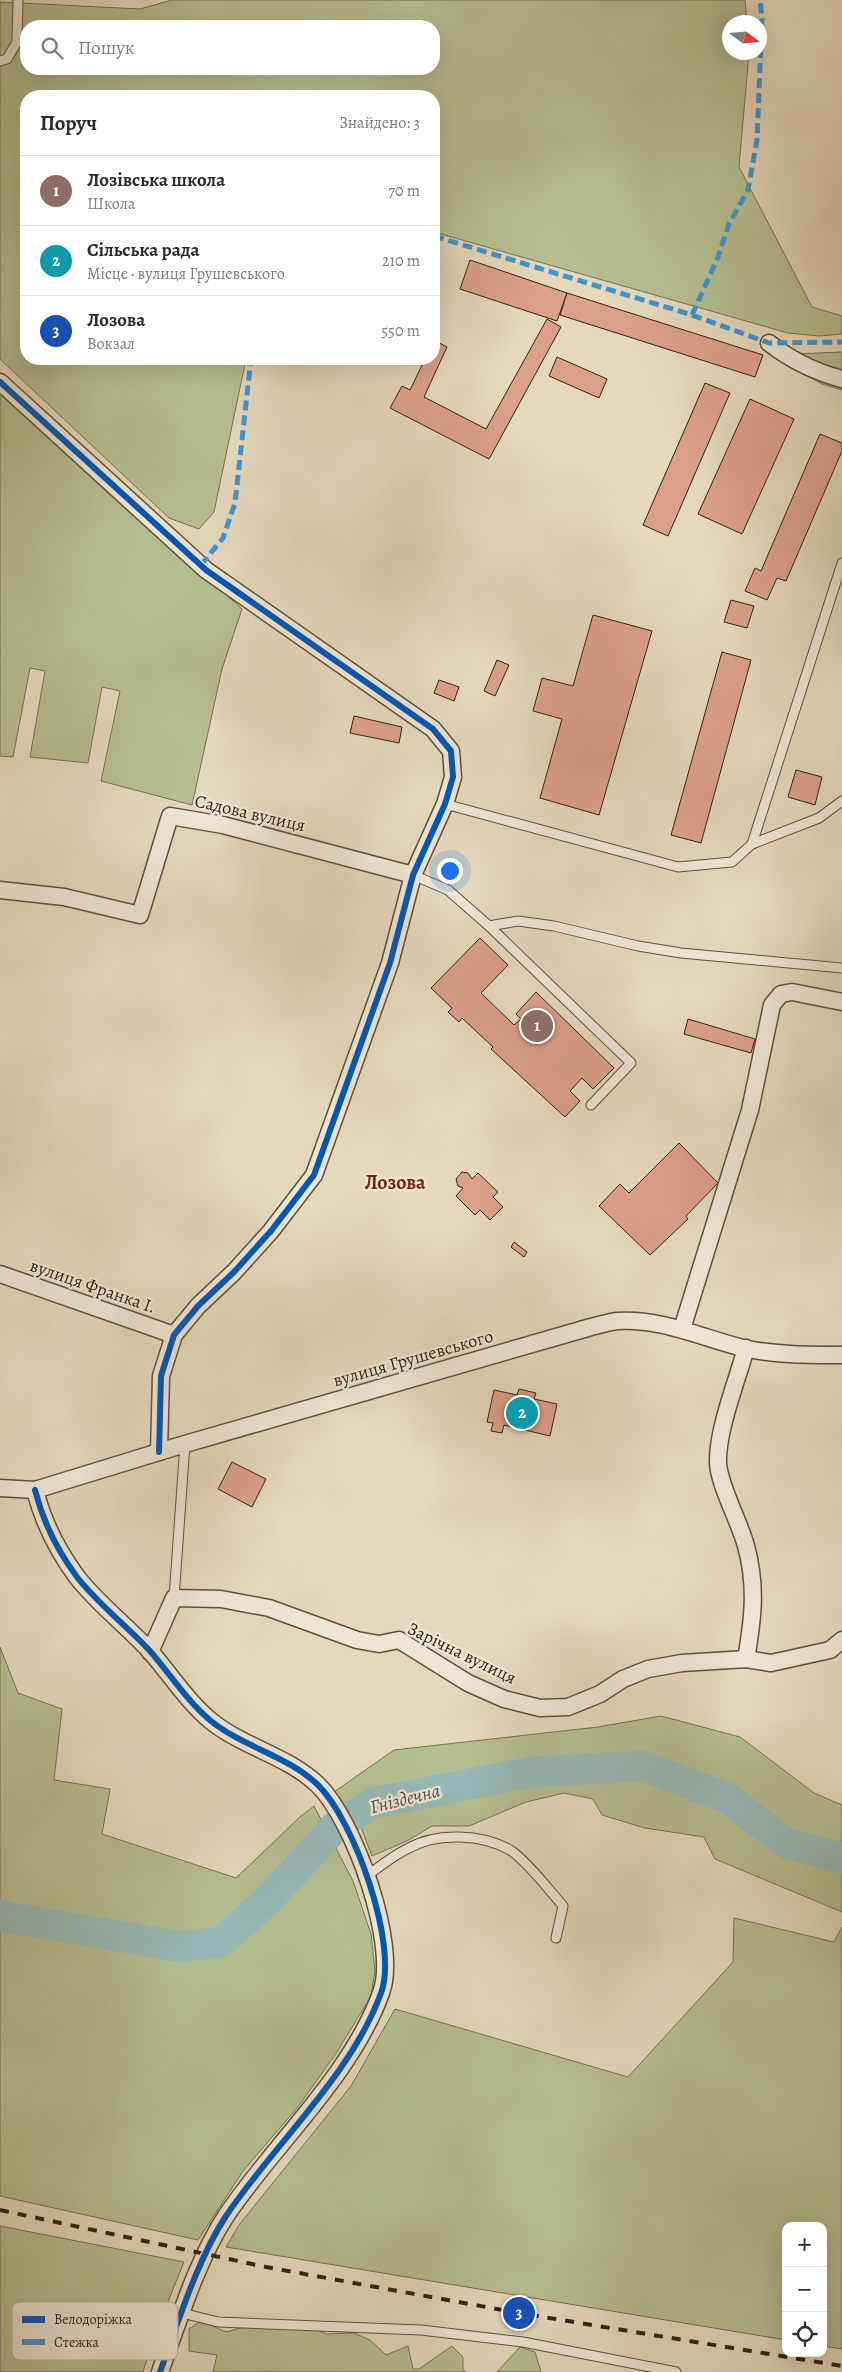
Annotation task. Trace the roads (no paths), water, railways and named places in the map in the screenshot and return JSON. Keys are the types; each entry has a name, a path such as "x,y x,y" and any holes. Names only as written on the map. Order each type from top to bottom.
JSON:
{"street":[{"path":"769,343 787,357 823,374 842,380"},
{"path":"0,382 206,570 433,729 451,751 453,777 445,804 413,875 390,963 314,1175 271,1231 234,1272 198,1306 174,1335 161,1376 159,1452"},
{"name":"Садова вулиця","path":"0,890 64,897 140,915 170,816 223,825 413,875"},
{"path":"682,1329 750,1110 772,1005 781,994 792,992 842,1002"},
{"name":"вулиця Франка І.","path":"0,1274 174,1335"},
{"name":"вулиця Грушевського","path":"0,1488 35,1490 185,1444 591,1327 617,1322 648,1322 682,1329 746,1348 775,1353 842,1355"},
{"path":"746,1348 718,1447 718,1465 746,1546 754,1590 752,1628 746,1659"},
{"path":"35,1490 42,1518 55,1544 78,1579 150,1652 211,1721 250,1746 295,1768 319,1786 334,1807 352,1839 367,1876 380,1922 385,1956 382,1991 364,2029 340,2068 225,2217 206,2254 178,2324"},
{"path":"150,1652 174,1598"},
{"name":"Зарічна вулиця","path":"174,1598 221,1599 268,1608 357,1640 379,1644 399,1640 468,1682 504,1698 540,1708 568,1707 600,1694 623,1679 648,1669 682,1663 746,1659 771,1663 830,1650 842,1640"},
{"path":"160,2372 164,2360"}],"lane":[{"path":"0,60 7,59 18,42 18,0"},
{"path":"752,844 842,563"},
{"path":"445,804 678,867 732,862 752,844 819,818 842,801"},
{"path":"413,875 448,890 489,926 631,1063 592,1105"},
{"path":"489,926 518,920 554,926 638,946 681,953 842,968"},
{"path":"174,1598 185,1444"},
{"path":"367,1876 409,1847 427,1840 452,1837 475,1839 497,1844 511,1851 563,1906 556,1938"},
{"path":"182,2313 218,2322 421,2330 495,2338 676,2372"}],"waterway":[{"name":"Гніздечна","path":"0,1914 7,1917 182,1947 221,1942 269,1899 336,1826 373,1803 532,1772 643,1766 727,1798 788,1844 842,1858"}],"railway":[{"path":"0,2210 266,2267 519,2313 842,2366"}],"place":[{"name":"Лозівська школа","path":"537,1026"},
{"name":"Сільська рада","path":"522,1413"},
{"name":"Лозова","path":"519,2313"}],"district":[{"name":"Лозова","path":"395,1182"}]}
